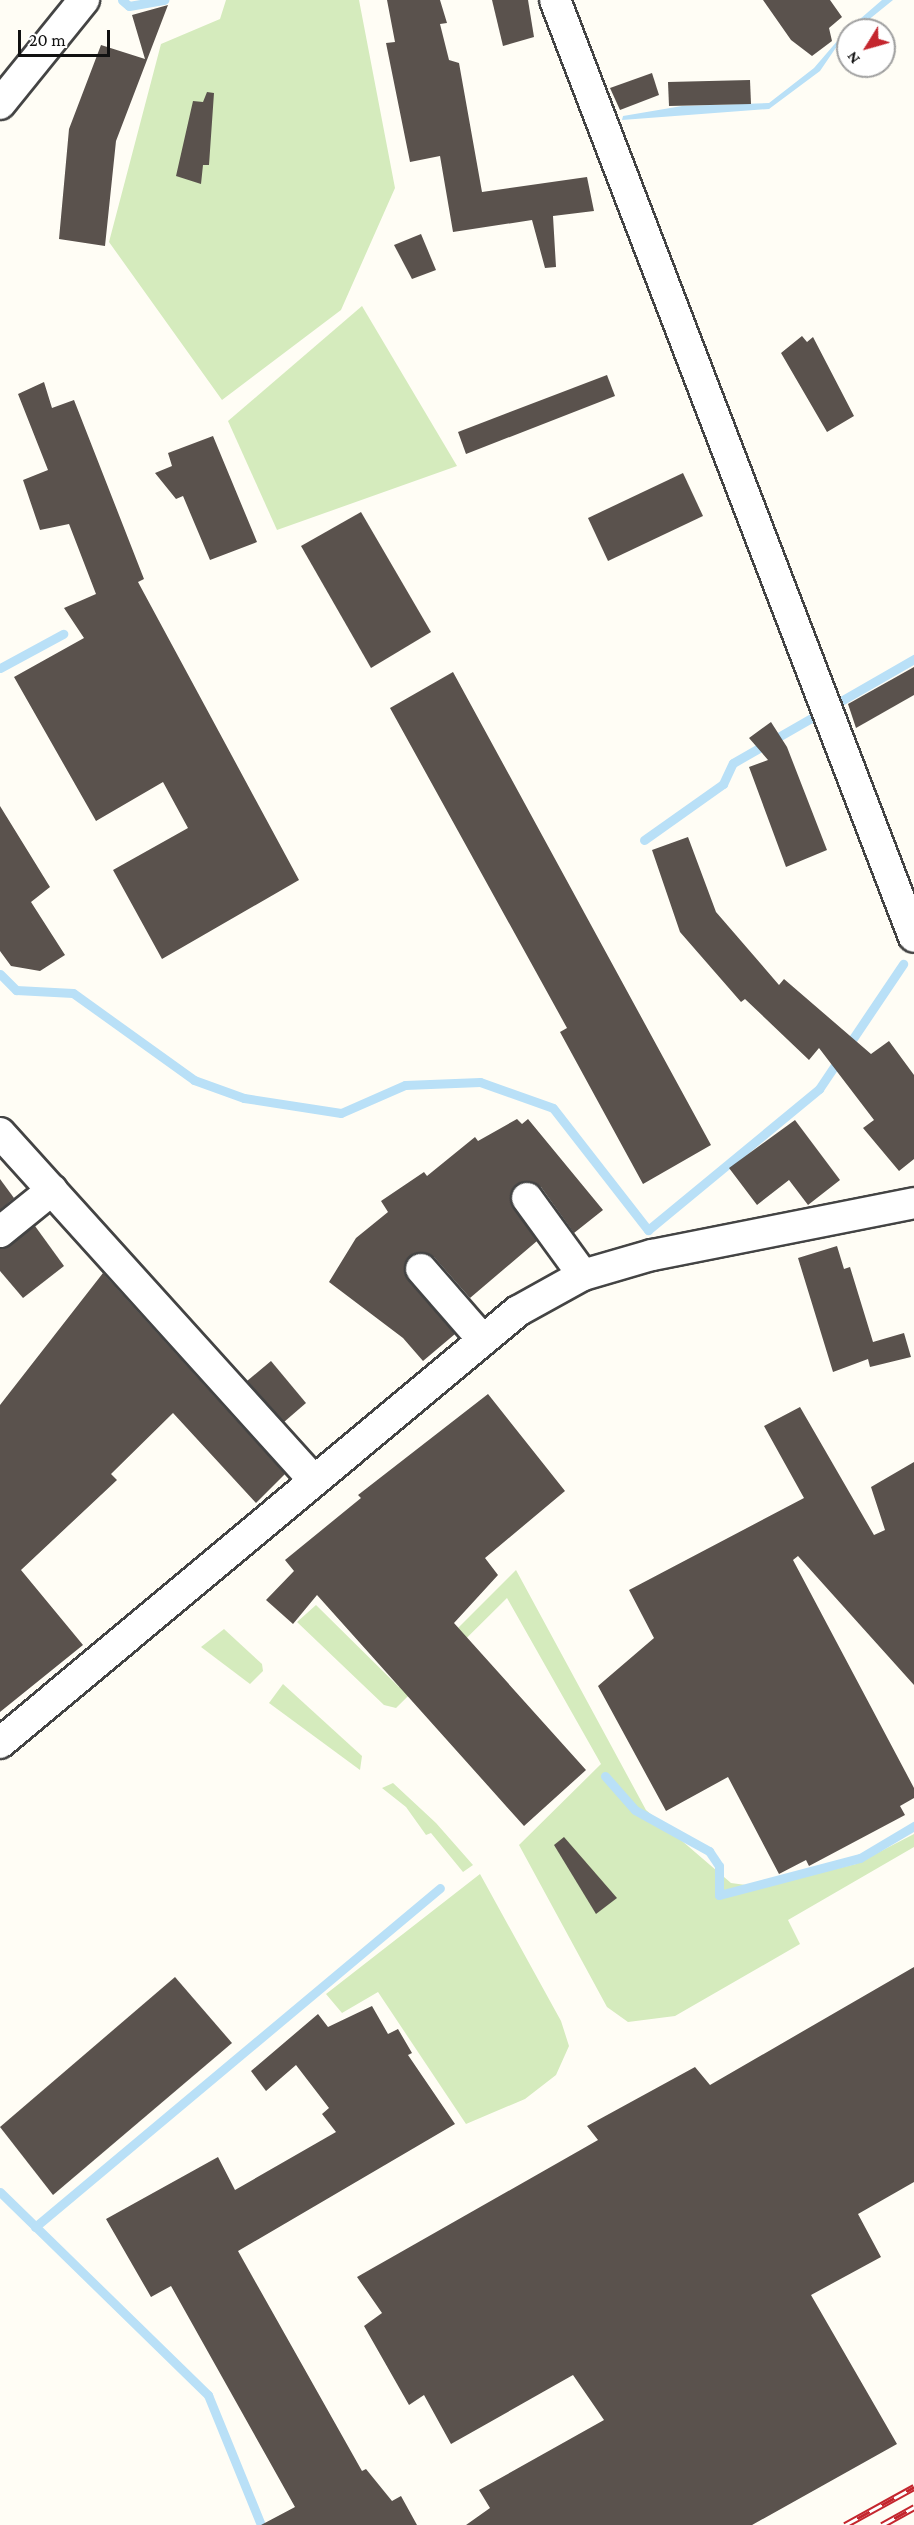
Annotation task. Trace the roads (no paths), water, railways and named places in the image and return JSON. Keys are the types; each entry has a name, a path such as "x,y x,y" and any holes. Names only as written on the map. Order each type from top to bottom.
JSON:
{"street":[{"path":"0,104 84,0"},
{"path":"555,0 914,937"},
{"path":"0,1133 312,1478"},
{"path":"0,1232 52,1190"},
{"path":"527,1198 583,1275"},
{"path":"0,1743 312,1478 518,1311 583,1275 652,1255 914,1203"},
{"path":"421,1269 483,1340"}],"water":[{"path":"882,0 893,0 871,18 861,18"},
{"path":"836,42 836,48 820,71 769,109 622,120 623,116 682,106 769,103 814,68"}],"waterway":[{"path":"122,0 129,6 164,0"},
{"path":"0,668 63,634"},
{"path":"644,840 723,784 733,763 914,659"},
{"path":"0,974 16,990 73,993 194,1080 244,1098 341,1113 405,1085 480,1082 553,1108 648,1230 819,1089 903,964"},
{"path":"605,1776 635,1810 709,1851 719,1866 719,1895 860,1858 914,1826"},
{"path":"35,2227 440,1888"},
{"path":"0,2192 208,2395 261,2525"}],"railway":[{"path":"845,2525 914,2487"},
{"path":"882,2525 914,2507"}]}
